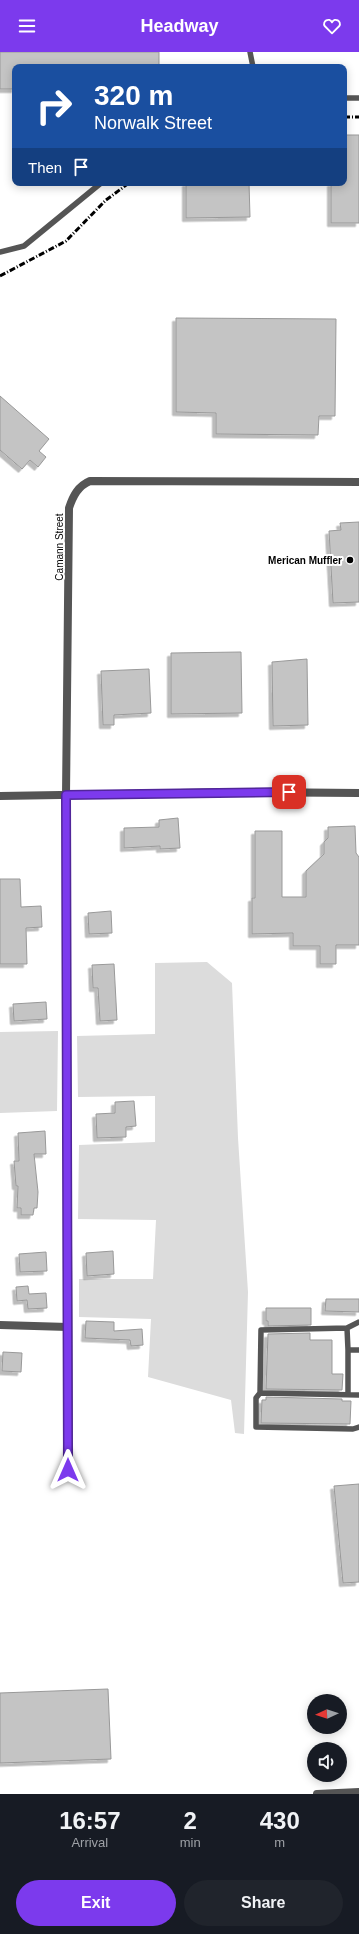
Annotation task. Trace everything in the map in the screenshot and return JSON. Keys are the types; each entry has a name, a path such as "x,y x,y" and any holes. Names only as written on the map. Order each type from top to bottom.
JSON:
{"street":[{"name":"Camann Street","path":"68,1470 66,795 68,508 75,492 83,484 90,481 359,482"},
{"path":"0,796 260,792 359,793"},
{"path":"0,1326 68,1327"},
{"path":"317,1794 359,1792"}],"lane":[{"path":"250,52 252,64"},
{"path":"347,98 359,98"},
{"path":"0,252 24,246 97,186"},
{"path":"359,1322 347,1328 261,1330 260,1393 256,1398 256,1427 353,1429 359,1427"},
{"path":"347,1328 348,1395"},
{"path":"348,1350 359,1350"},
{"path":"260,1393 359,1396"}],"shaded area":[{"path":"207,962 232,983 238,1138 248,1292 244,1434 235,1433 231,1400 148,1377 151,1319 79,1317 79,1279 153,1279 156,1220 78,1219 79,1145 155,1142 155,1096 78,1097 77,1036 155,1034 155,963"},
{"path":"58,1031 57,1111 0,1113 0,1032"}],"building":[{"path":"0,52 159,52 159,64 12,64 12,89 0,89"},
{"path":"347,135 359,135 359,223 331,223 331,186 347,186"},
{"path":"186,186 249,186 250,217 186,218"},
{"path":"176,318 336,319 335,416 319,416 318,435 216,434 216,413 176,412"},
{"path":"0,396 49,439 39,451 46,457 38,467 30,460 22,469 0,450"},
{"path":"359,522 359,602 333,603 329,531 341,530 340,523"},
{"path":"241,652 242,713 171,714 171,653"},
{"path":"307,659 308,725 273,726 272,662"},
{"path":"149,669 151,713 114,715 114,725 103,725 101,671"},
{"path":"178,818 180,848 160,849 160,846 124,848 124,828 159,827 159,820"},
{"path":"355,826 356,853 359,857 359,945 336,945 336,964 320,964 320,946 293,946 293,933 252,934 252,898 255,898 255,831 282,831 282,897 306,897 306,871 324,854 324,842 328,838 328,827"},
{"path":"0,879 20,879 21,907 41,906 42,927 26,928 27,964 0,964"},
{"path":"111,911 112,933 89,934 88,913"},
{"path":"114,964 117,1020 100,1021 98,988 93,988 92,965"},
{"path":"46,1002 47,1019 14,1021 13,1004"},
{"path":"134,1101 136,1126 126,1127 126,1137 97,1138 96,1114 115,1113 115,1102"},
{"path":"45,1131 46,1154 34,1154 38,1192 37,1208 34,1208 33,1215 21,1215 21,1208 17,1208 18,1186 16,1186 14,1161 19,1161 18,1133"},
{"path":"113,1251 114,1274 87,1276 86,1253"},
{"path":"46,1252 47,1271 20,1272 19,1254"},
{"path":"28,1286 29,1294 46,1293 47,1308 28,1309 27,1300 17,1301 16,1287"},
{"path":"326,1299 359,1299 359,1312 325,1311"},
{"path":"266,1308 311,1308 311,1325 268,1326 268,1321 266,1321"},
{"path":"86,1321 114,1322 114,1331 142,1329 143,1345 131,1346 130,1340 85,1338"},
{"path":"310,1333 310,1340 332,1340 332,1374 343,1374 342,1390 266,1389 268,1334"},
{"path":"3,1352 22,1353 21,1372 2,1371"},
{"path":"266,1397 342,1399 342,1401 351,1401 350,1424 261,1423 262,1400 266,1400"},
{"path":"359,1484 359,1582 343,1583 334,1486"},
{"path":"108,1689 111,1759 0,1763 0,1693"}],"railway":[{"path":"347,117 359,117"},
{"path":"0,276 66,241 106,200 125,186"}],"place":[{"name":"Merican Muffler","path":"350,560"}],"route":[{"path":"68,1470 66,795 289,792"}]}
